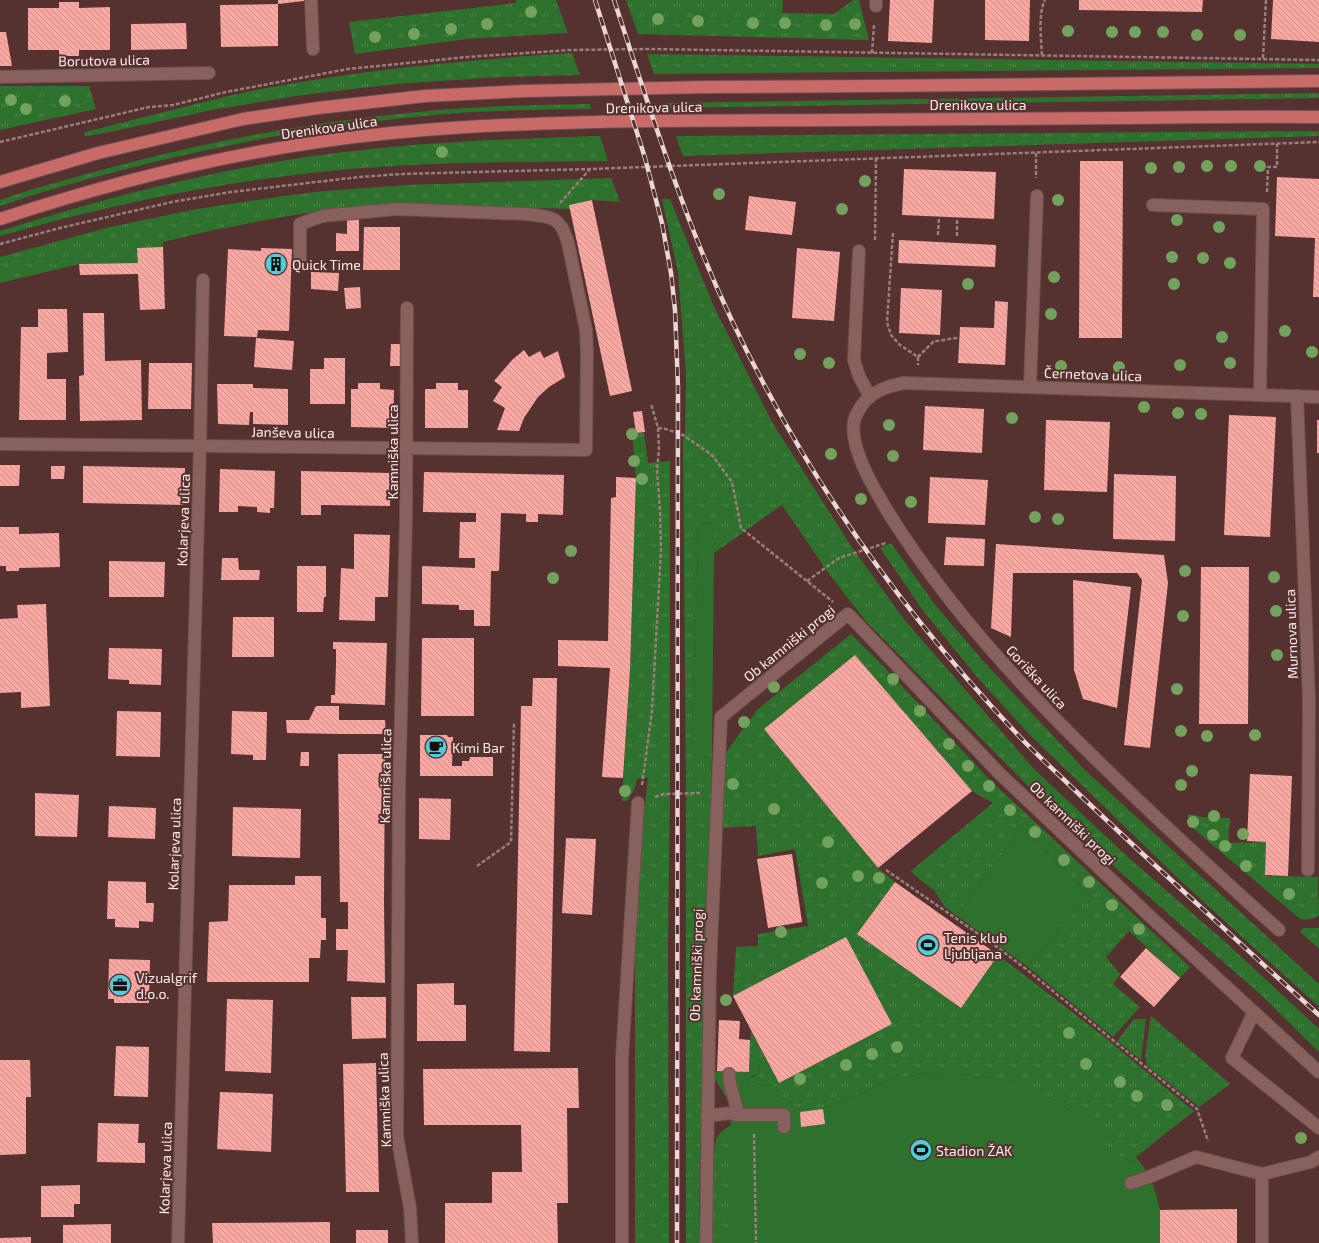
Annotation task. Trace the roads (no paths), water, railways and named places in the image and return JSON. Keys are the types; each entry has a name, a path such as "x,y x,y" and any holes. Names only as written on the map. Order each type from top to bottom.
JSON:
{"main road":[{"name":"Drenikova ulica","path":"3,179 98,153 243,119 318,108 424,96 526,90 700,87 1319,81"},
{"name":"Drenikova ulica","path":"0,219 105,187 176,168 248,154 336,140 390,133 464,127 536,124 714,121 1319,116"}],"street":[{"path":"311,0 313,49"},
{"name":"Borutova ulica","path":"0,77 209,73"},
{"path":"1030,387 1037,196"},
{"path":"1152,205 1263,209 1260,395"},
{"name":"Janševa ulica","path":"0,444 586,450 588,352 586,330 568,243 564,229 558,221 544,216 525,214 397,209 322,216 300,224 300,260"},
{"path":"859,250 854,360 859,376 870,397"},
{"name":"Kolarjeva ulica","path":"178,1243 200,446 203,280"},
{"name":"Kamniška ulica","path":"407,308 407,449 399,790 397,1136 410,1208 412,1243"},
{"name":"Černetova ulica","path":"870,397 884,388 904,383 1319,397"},
{"name":"Murnova ulica","path":"1297,396 1314,700 1308,870"},
{"name":"Goriška ulica","path":"870,397 861,406 854,422 855,444 861,461 873,486 902,535 937,585 1036,699 1072,736 1208,866 1279,930"},
{"name":"Ob kamniški progi","path":"706,1243 710,970 721,717 848,614 999,773 1319,1072"},
{"path":"622,1243 622,1058 638,803"},
{"path":"1254,1012 1232,1058 1319,1128"},
{"path":"729,1074 729,1084 737,1104 738,1115"},
{"path":"707,1116 731,1112 738,1115 784,1115 784,1127"},
{"path":"1131,1183 1150,1177 1196,1157 1262,1174 1311,1162 1319,1157"},
{"path":"1262,1174 1262,1243"}],"railway":[{"path":"595,0 645,158 662,223 671,273 675,310 678,387 677,1243"},
{"path":"614,0 681,199 717,288 736,329 792,435 849,526 880,570 947,655 1023,740 1146,857 1319,1015"}],"place":[{"name":"Quick Time","path":"276,264"},
{"name":"Kimi Bar","path":"436,747"},
{"name":"Tenis klub Ljubljana","path":"928,945"},
{"name":"Vizualgrif d.o.o.","path":"120,985"},
{"name":"Stadion ŽAK","path":"921,1150"}]}
